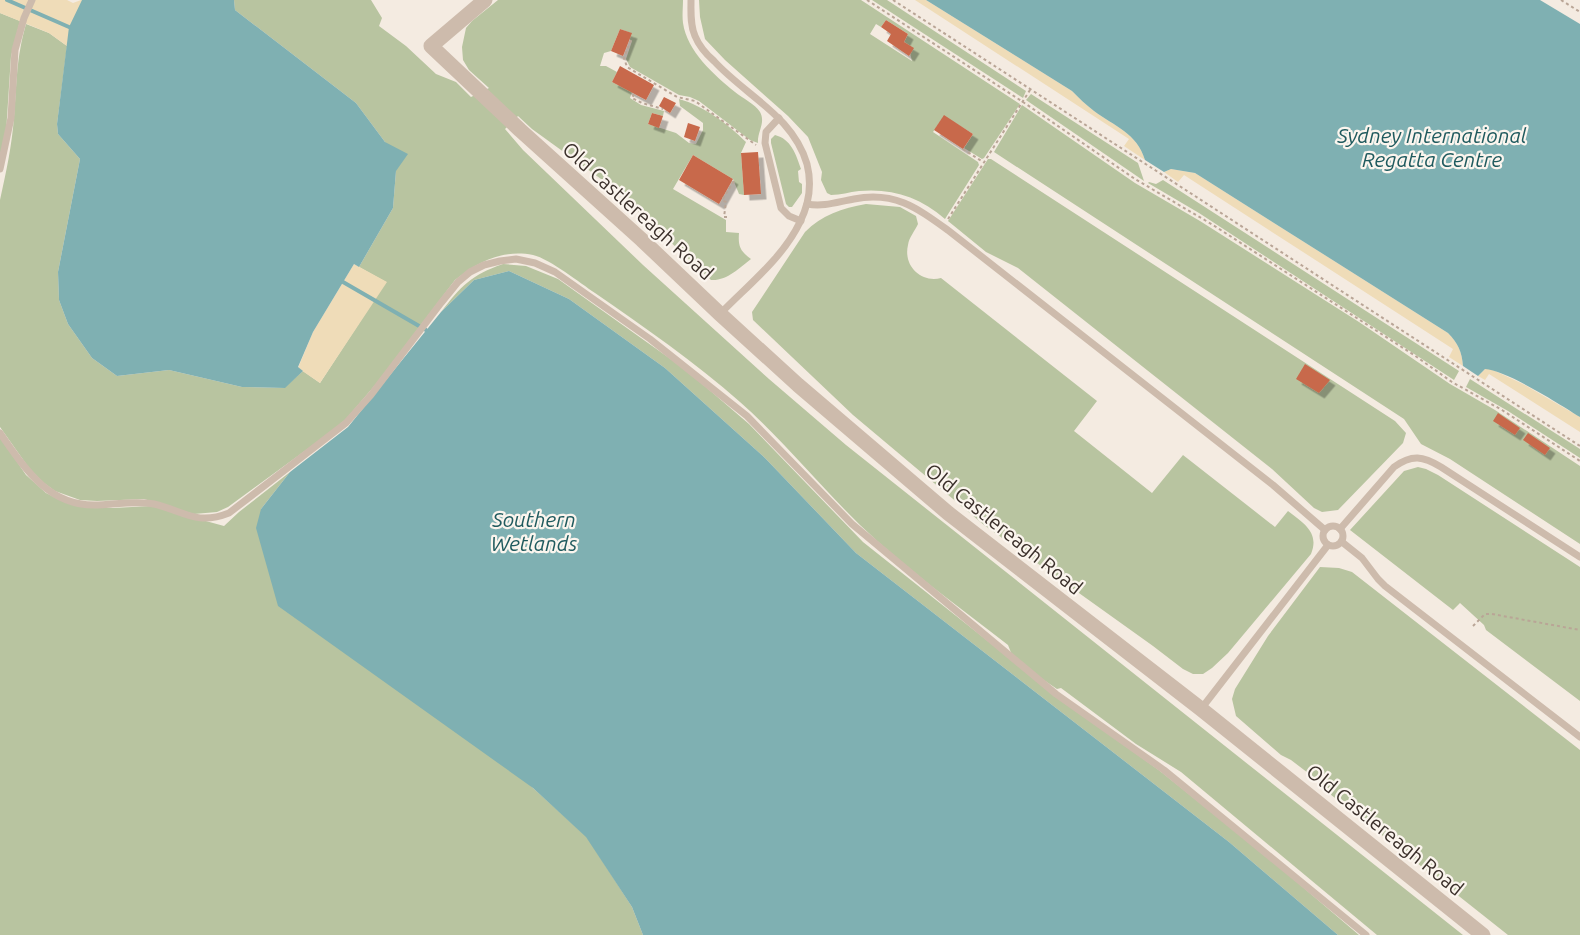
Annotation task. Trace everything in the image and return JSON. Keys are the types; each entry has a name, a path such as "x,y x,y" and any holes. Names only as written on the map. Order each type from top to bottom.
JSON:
{"street":[{"name":"Old Castlereagh Road","path":"485,0 431,46 474,88 798,385 948,513 1200,709 1483,935"}],"lane":[{"path":"0,169 11,118 15,50 32,0"},
{"path":"691,0 692,26 699,43 733,80 779,118 795,137 805,159 810,181 807,204 801,221 777,256 720,314"},
{"path":"779,118 766,132 765,143 781,208 789,216 801,221"},
{"path":"807,204 823,206 869,197 891,198 906,202 943,227 1273,485 1325,530"},
{"path":"0,433 27,472 48,491 62,498 92,505 140,502 154,504 194,517 213,519 229,513 346,423 458,282 470,272 500,261 516,259 535,263 555,272 650,339 747,416 852,524 1056,694 1164,770 1366,935"},
{"path":"1340,528 1394,467 1411,458 1424,458 1580,557"},
{"path":"1332,526 1340,528 1343,536 1342,542 1336,546 1328,545 1323,540 1325,530 1332,526"},
{"path":"1342,542 1362,558 1385,586 1580,737"},
{"path":"1200,709 1328,545"}],"path":[{"path":"867,0 1023,102 1135,179 1213,225 1452,382 1502,410 1580,461"},
{"path":"892,0 1580,446"},
{"path":"1561,0 1580,12"},
{"path":"631,40 624,58 625,65 630,70 677,97 695,101 752,144 758,146"},
{"path":"943,227 1030,90"},
{"path":"634,94 632,98 663,109"},
{"path":"963,149 984,163"},
{"path":"727,217 724,217 726,202 723,200 734,181"},
{"path":"1473,626 1485,614 1492,614 1580,630"}],"green space":[{"path":"234,0 371,0 382,18 379,26 406,46 436,74 456,82 471,97 489,88 469,70 463,60 462,47 466,28 498,0 683,0 683,23 696,53 719,78 760,112 762,124 758,143 750,140 699,101 679,95 630,67 626,59 632,41 629,39 631,33 620,29 611,51 604,53 600,66 606,66 617,72 612,82 632,92 630,98 641,105 664,111 663,116 652,113 648,124 676,133 689,143 696,144 703,130 703,123 680,106 679,99 715,116 746,142 741,153 744,195 739,194 733,179 693,155 673,189 726,220 726,232 739,233 740,248 751,259 737,270 728,276 711,280 630,204 630,200 532,129 518,116 505,129 523,150 643,265 846,445 1463,935 1377,935 1181,772 1136,744 1061,688 1057,689 1014,660 1008,645 932,587 860,525 740,402 651,332 540,257 511,254 491,258 455,280 376,384 346,419 228,507 217,512 194,514 144,499 80,500 55,491 44,483 29,468 0,427 0,200 10,148 19,60 26,24 49,33 67,46 57,124 58,134 80,159 58,272 59,300 68,324 92,358 117,376 169,370 242,387 284,388 303,371 320,383 386,282 359,267 393,208 396,171 385,142 356,103 235,10"},
{"path":"699,0 861,0 1020,104 982,159 964,148 973,134 944,116 933,132 978,162 979,165 945,219 926,205 894,193 871,190 831,195 827,193 821,180 822,172 808,137 705,39","holes":["886,20 908,34 904,42 913,48 910,53 912,61 870,34 876,24 881,27"]},
{"path":"872,0 887,0 1026,91 1023,98"},
{"path":"0,13 20,21 11,56 5,148 0,167"},
{"path":"1031,94 1138,163 1144,181 1026,100"},
{"path":"1022,105 1135,183 1200,221 1359,322 1450,384 1495,410 1580,466 1580,544 1450,459 1421,444 1404,419 994,152"},
{"path":"775,135 789,144 801,169 798,171 802,193 792,207 786,204 771,143"},
{"path":"988,159 1395,421 1406,433 1403,443 1338,510 1322,512 1314,508 1272,469 1018,268 986,252 948,221"},
{"path":"1163,180 1459,371 1454,380 1199,213 1148,183 1156,184"},
{"path":"866,204 900,207 916,216 918,224 910,239 907,253 908,260 915,271 927,278 941,278 1097,401 1074,431 1152,493 1183,455 1275,527 1288,511 1312,534 1311,554 1228,653 1212,668 1203,674 1193,674 1183,669 984,525 853,415 753,320 752,312 805,232 818,221 833,213"},
{"path":"503,264 526,266 558,279 686,370 749,424 863,542 1066,703 1160,771 1265,855 1359,935 1338,935 1229,842 856,553 765,458 665,368 569,299 509,271 474,280 441,312 468,282 483,272"},
{"path":"1470,379 1580,449 1580,458 1508,411 1466,387"},
{"path":"0,437 26,475 46,493 67,503 76,506 113,508 151,506 224,526 290,472 261,509 533,788 587,837 632,907 643,935 0,935"},
{"path":"1418,467 1438,475 1580,567 1580,701 1486,630 1484,625 1460,603 1453,610 1350,530 1404,471"},
{"path":"1320,567 1339,568 1352,572 1580,750 1580,935 1508,935 1330,794 1329,789 1281,755 1236,716 1232,699 1235,689 1268,636"}],"sand":[{"path":"0,0 67,0 73,3 81,0 97,0 78,54 49,33 0,13"},
{"path":"915,0 926,0 1072,91 1091,109 1131,137 1145,160 1124,146 1129,139"},
{"path":"1171,169 1195,173 1448,333 1459,348 1463,366 1449,357 1453,349 1184,175 1178,182 1164,172"},
{"path":"354,264 387,282 320,383 298,368 313,332"},
{"path":"1485,369 1491,369 1523,384 1580,417 1580,432 1489,374 1485,380 1478,376"}],"water":[{"path":"82,0 234,0 235,10 356,103 385,142 408,154 396,171 393,208 359,267 354,264 313,332 298,367 303,371 285,388 242,387 169,370 117,376 92,358 68,324 59,300 58,272 80,159 58,134 57,124 69,27"},
{"name":"Sydney International Regatta Centre","path":"926,0 1540,0 1580,24 1580,417 1506,375 1485,369 1478,376 1463,366 1459,348 1448,333 1195,173 1171,169 1164,172 1145,160 1131,137 1091,109 1072,91"},
{"name":"Southern Wetlands","path":"509,271 569,299 665,368 765,458 856,553 1229,842 1338,935 643,935 632,907 586,837 533,788 278,606 256,528 261,509 290,472 348,427 441,312 474,280"}],"building":[{"path":"886,20 908,34 904,42 914,48 909,56 887,41 891,34 881,27"},
{"path":"620,29 632,33 623,56 611,51"},
{"path":"620,66 654,85 646,100 612,82"},
{"path":"664,97 676,103 670,113 659,106"},
{"path":"652,113 663,116 659,128 648,124"},
{"path":"944,115 973,134 963,149 934,130"},
{"path":"688,123 700,127 695,141 684,137"},
{"path":"758,152 761,194 744,195 741,153"},
{"path":"693,155 733,179 719,204 679,180"},
{"path":"1305,364 1330,380 1319,393 1296,379"},
{"path":"1498,413 1520,428 1515,435 1493,421"},
{"path":"1528,433 1550,448 1545,455 1523,440"}],"waterway":[{"path":"7,0 69,27"},
{"path":"343,282 426,330"}]}
